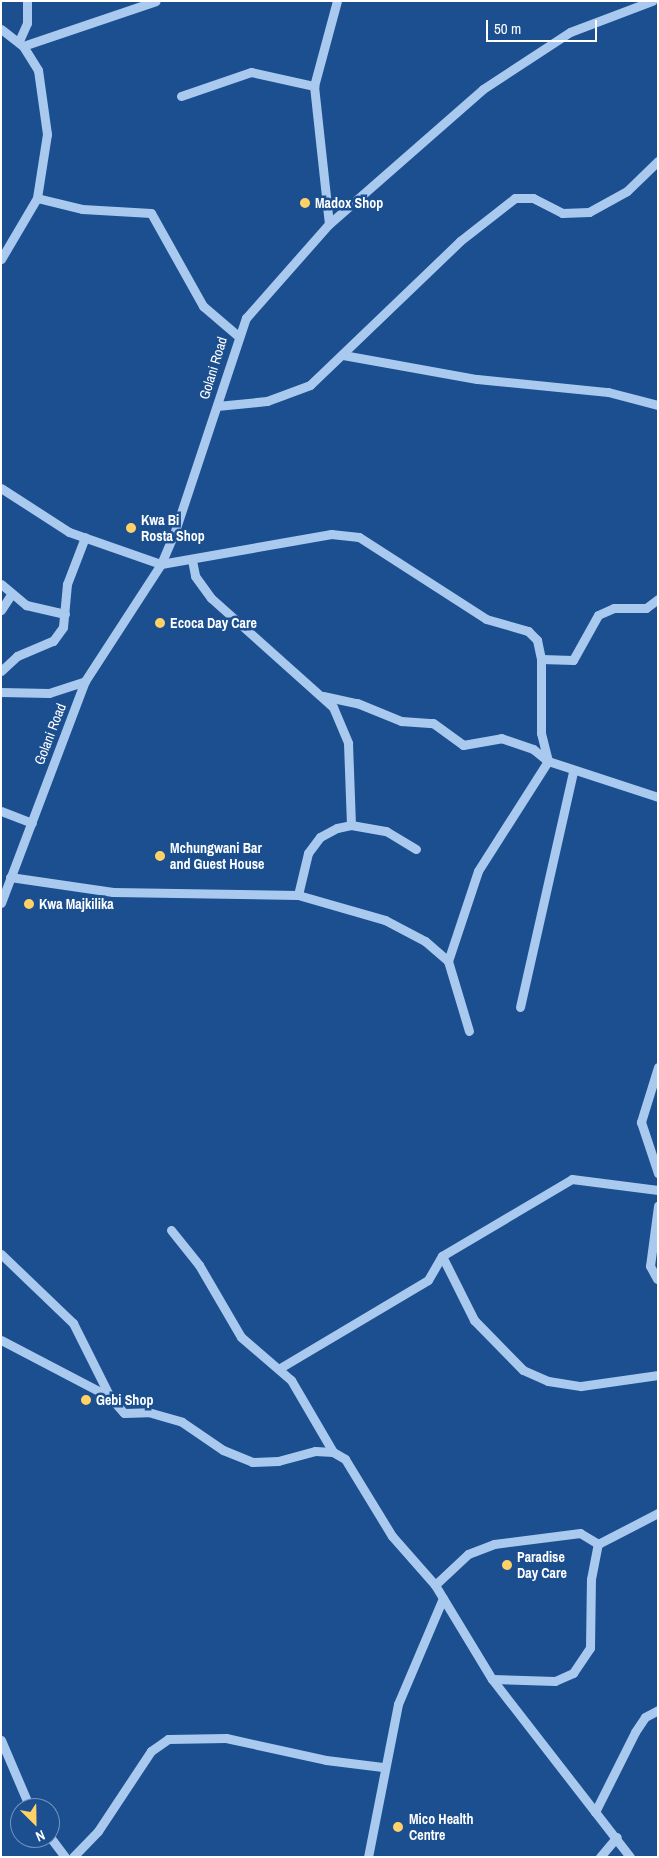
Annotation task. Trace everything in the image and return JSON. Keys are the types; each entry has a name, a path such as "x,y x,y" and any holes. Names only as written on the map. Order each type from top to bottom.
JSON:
{"street":[{"path":"21,44 28,23 28,1"},
{"path":"21,44 156,1"},
{"path":"329,224 314,86 337,1"},
{"name":"Golani Road","path":"1,903 85,682 161,564 217,406 237,335 271,285 329,224 491,84 570,32 652,1"},
{"path":"1,28 21,44 38,70 46,116 38,198 1,259"},
{"path":"181,96 251,72 314,86"},
{"path":"217,406 268,401 294,393 329,371 460,241 515,198 532,198 562,212 589,212 627,191 658,161"},
{"path":"38,198 82,209 152,212 203,306 237,335"},
{"path":"343,355 477,379 608,392 658,405"},
{"path":"1,488 10,496 85,537 161,564 331,534 359,537 486,619 528,631 540,646 541,734 548,761 478,871 448,961"},
{"path":"1,503 10,496"},
{"path":"1,671 16,656 53,641 65,614 67,584 85,537"},
{"path":"192,560 195,576 211,598 323,696 348,743 351,825"},
{"path":"1,584 10,596 26,605 65,614"},
{"path":"1,610 10,596"},
{"path":"541,659 573,660 598,615 614,608 646,608 658,599"},
{"path":"1,692 49,693 85,682"},
{"path":"323,696 357,703 401,721 433,723 463,744 501,738 533,749 548,761 573,772 658,797"},
{"path":"520,1007 573,772"},
{"path":"1,811 32,823"},
{"path":"298,895 308,853 320,838 351,825 386,831 416,849"},
{"path":"10,877 113,892 298,895 385,920 424,941 448,961 469,1031"},
{"path":"658,1067 656,1083 642,1122 649,1156 658,1173"},
{"path":"280,1368 428,1280 442,1256 572,1179 658,1190"},
{"path":"657,1279 650,1266 658,1206"},
{"path":"171,1230 199,1266 241,1337 264,1360 280,1368 333,1452 352,1468 392,1536 435,1585 492,1679 595,1812 617,1837 630,1857"},
{"path":"1,1254 73,1323 110,1397 124,1413 148,1412 182,1422 222,1450 252,1462 333,1452"},
{"path":"442,1256 474,1320 523,1370 548,1381 581,1386 658,1375"},
{"path":"1,1340 110,1397"},
{"path":"598,1544 658,1513"},
{"path":"435,1585 468,1554 494,1544 580,1533 598,1544"},
{"path":"492,1679 555,1681 583,1663 593,1631 591,1579 598,1544"},
{"path":"368,1857 383,1767 398,1704 443,1598"},
{"path":"595,1812 631,1739 645,1717 658,1710"},
{"path":"73,1857 98,1831 151,1751 168,1740 226,1738 326,1760 383,1767"},
{"path":"1,1740 26,1798"},
{"path":"600,1857 617,1837"}],"place":[{"name":"Madox Shop","path":"305,203"},
{"name":"Kwa Bi Rosta Shop","path":"131,528"},
{"name":"Ecoca Day Care","path":"160,623"},
{"name":"Mchungwani Bar and Guest House","path":"160,856"},
{"name":"Kwa Majkilika","path":"29,904"},
{"name":"Gebi Shop","path":"86,1400"},
{"name":"Paradise Day Care","path":"507,1565"},
{"name":"Mico Health Centre","path":"398,1827"}]}
